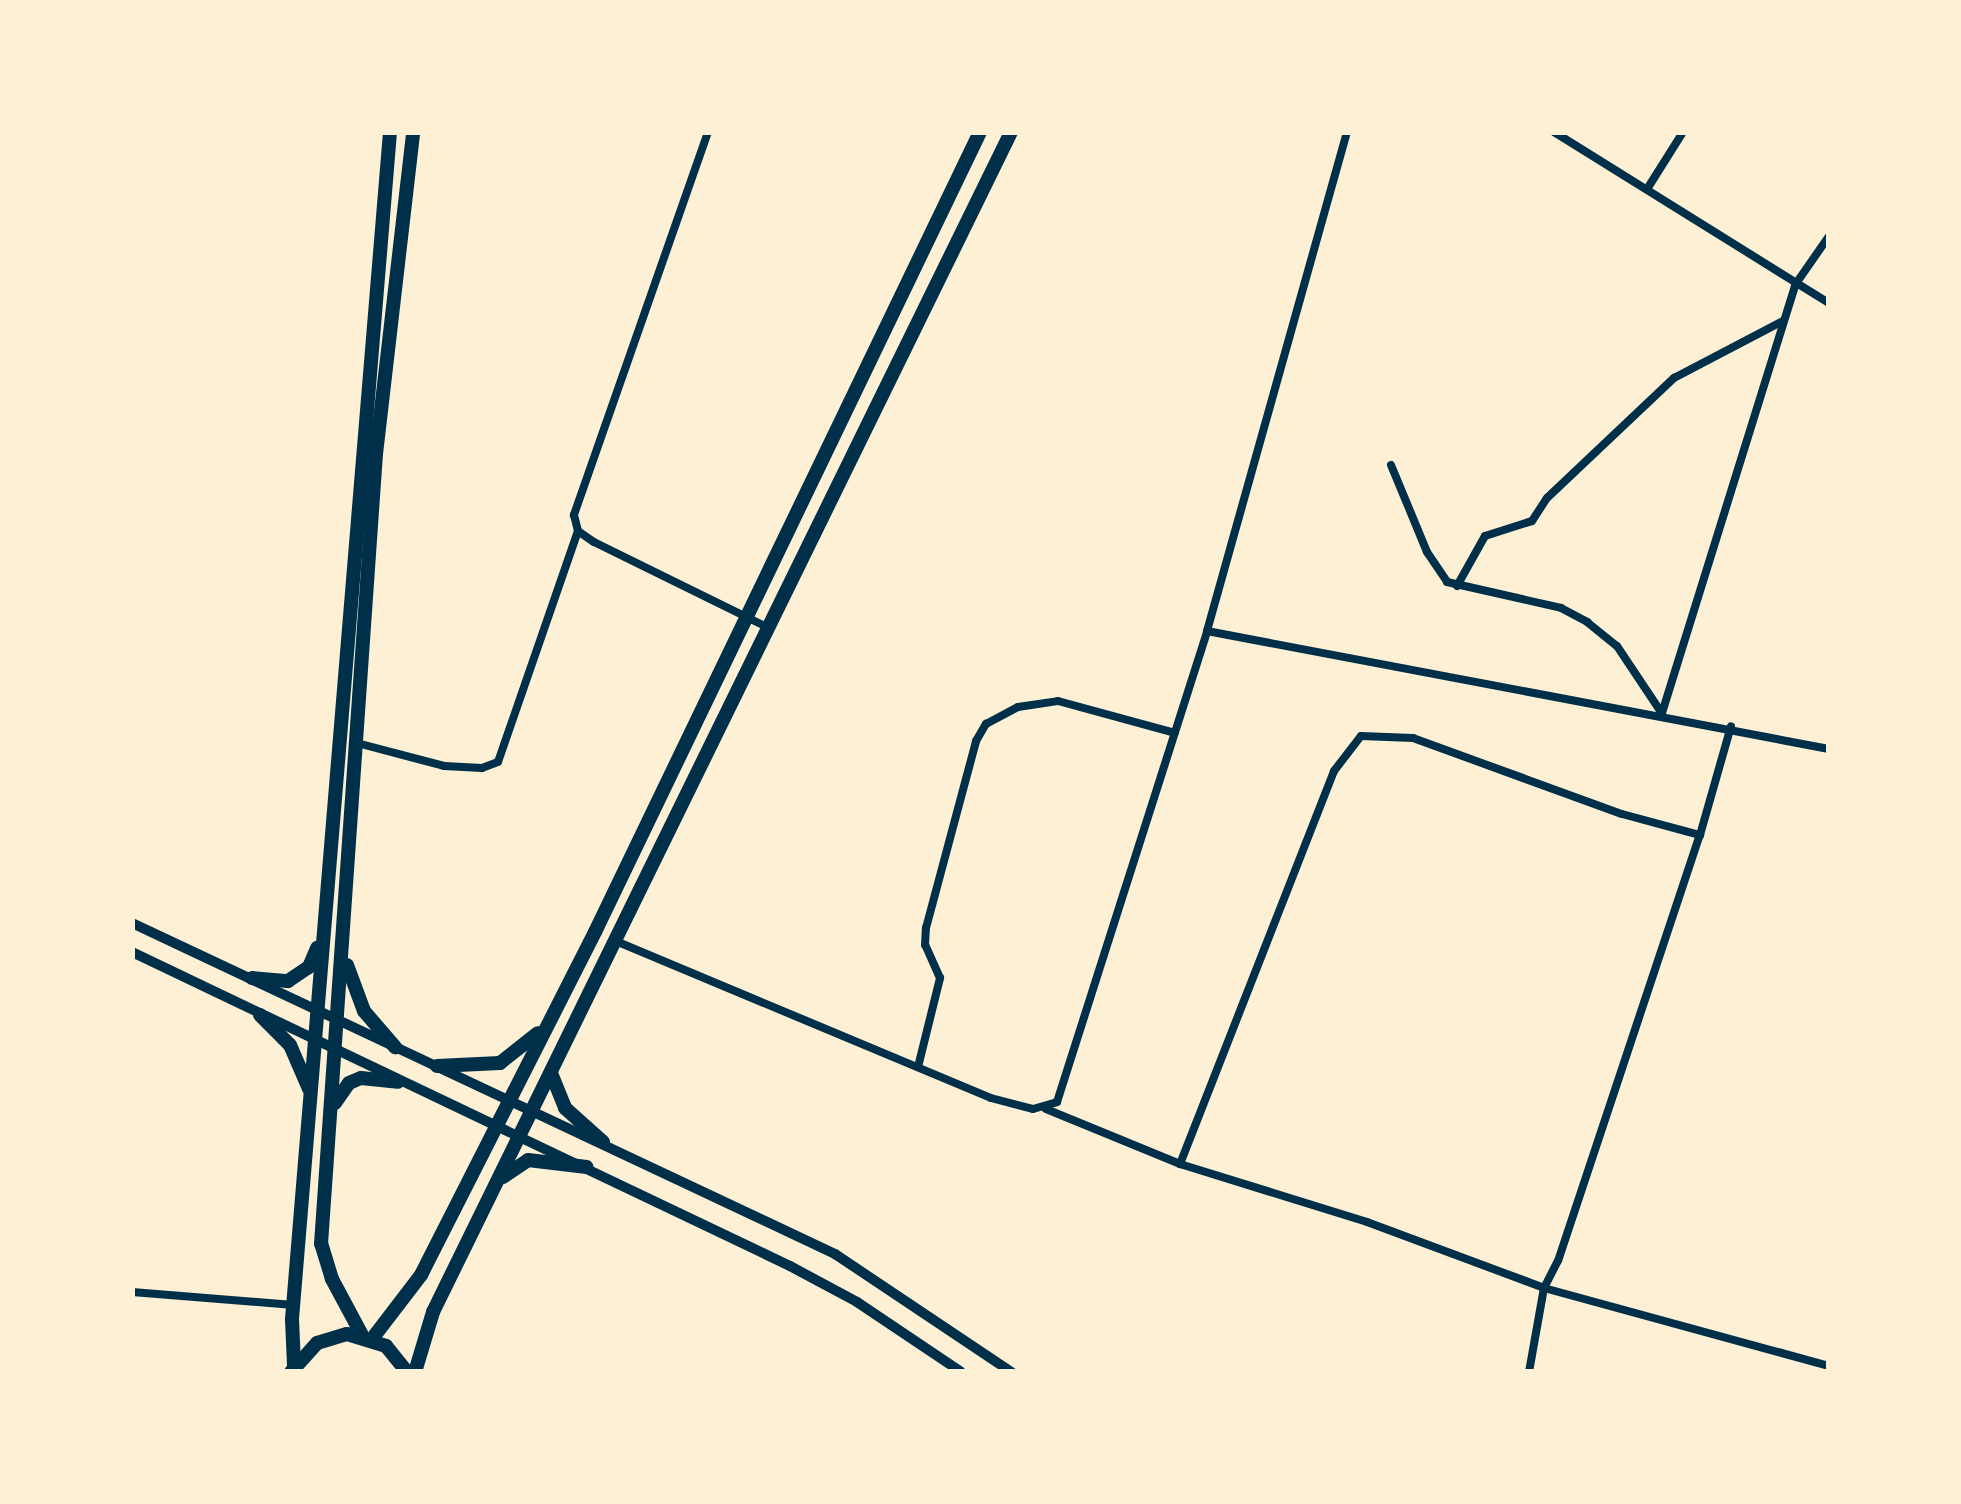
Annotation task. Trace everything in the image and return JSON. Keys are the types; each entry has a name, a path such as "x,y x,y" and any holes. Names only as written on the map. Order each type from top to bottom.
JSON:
{"main road":[{"path":"292,1368 390,132"},
{"path":"413,132 376,454 321,1244 323,1261 367,1337 411,1372 434,1312 1011,132"},
{"path":"292,1368 316,1343 367,1337 421,1275 550,1020 980,132"},
{"path":"969,153 994,165"},
{"path":"871,355 894,368"},
{"path":"813,472 836,484"},
{"path":"253,978 275,983 299,976 315,957 324,926"},
{"path":"343,946 364,1011 395,1047"},
{"path":"260,1015 298,1058 311,1096"},
{"path":"437,1066 500,1064 550,1020"},
{"path":"551,1073 565,1108 603,1142"},
{"path":"330,1113 349,1083 375,1077 398,1082"},
{"path":"496,1185 528,1160 587,1167"}],"street":[{"path":"357,742 444,766 482,768 498,762 578,531 578,497 707,132"},
{"path":"1046,1109 1057,1102 1068,1074 1207,631 1347,132"},
{"path":"1554,132 1648,186 1829,303"},
{"path":"1648,186 1683,132"},
{"path":"1662,713 1796,285 1829,236"},
{"path":"1457,586 1485,536 1532,520 1547,498 1674,378 1785,320"},
{"path":"1391,465 1427,551 1447,582 1561,608 1587,622 1617,646 1662,713"},
{"path":"578,531 767,628"},
{"path":"1207,631 1731,726 1829,749"},
{"path":"918,1067 940,978 925,945 926,928 976,741 986,724 1018,706 1058,701 1174,733"},
{"path":"1529,1372 1544,1288 1700,835 1731,726"},
{"path":"1180,1164 1334,771 1361,736 1413,738 1622,814 1700,835"},
{"path":"132,923 835,1254 1011,1372"},
{"path":"618,942 992,1098 1046,1109 1180,1164 1367,1222 1544,1288 1829,1366"},
{"path":"132,952 315,1043 587,1167 840,1293 961,1372"},
{"path":"132,1292 294,1305"}]}
